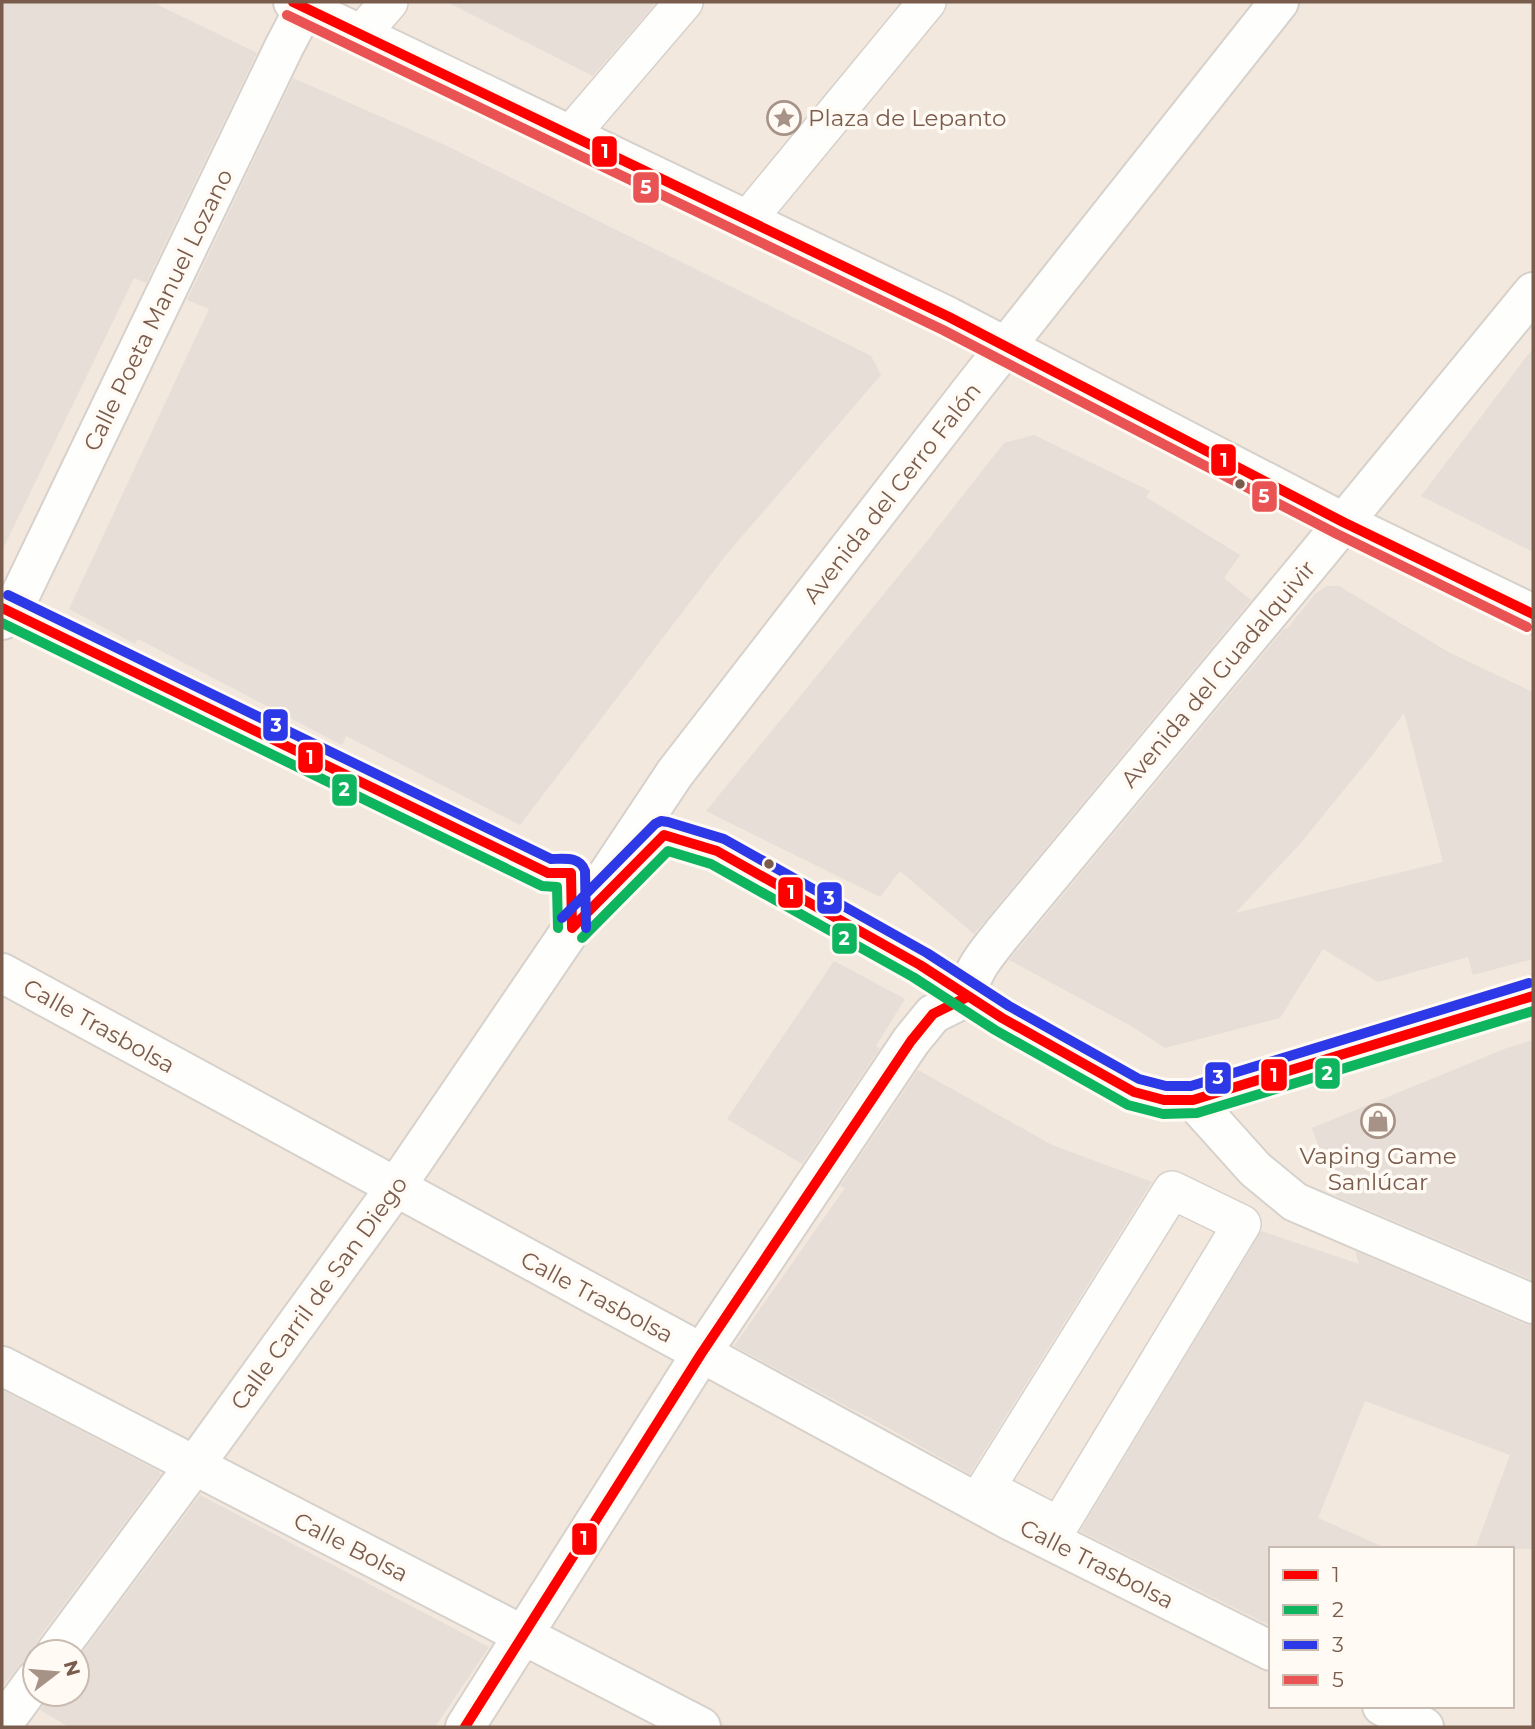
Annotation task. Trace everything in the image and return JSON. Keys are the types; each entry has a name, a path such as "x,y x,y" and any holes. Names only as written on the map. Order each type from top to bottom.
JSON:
{"street":[{"path":"361,34 389,2"},
{"name":"Avenida del Cerro Falón","path":"572,928 676,773 1005,346 1279,2"},
{"path":"571,134 681,3"},
{"path":"299,5 949,317 1343,522 1533,614"},
{"name":"Calle Poeta Manuel Lozano","path":"5,613 284,47 299,5"},
{"path":"748,219 908,8"},
{"name":"Avenida del Guadalquivir","path":"967,997 970,981 978,965 1002,934 1343,522 1529,305"},
{"path":"5,613 548,873 571,873 572,928"},
{"path":"572,928 664,835 717,851 920,965 967,997 1134,1092 1164,1100 1193,1100 1533,996"},
{"name":"Calle Carril de San Diego","path":"66,1638 395,1188 572,928"},
{"name":"Calle Trasbolsa","path":"2,974 1011,1521 1269,1650"},
{"path":"465,1727 701,1354 911,1041 933,1014 967,997"},
{"path":"1193,1100 1255,1169 1295,1202 1533,1304"},
{"path":"1172,1190 1242,1224 1059,1526 986,1488 1172,1190"},
{"name":"Calle Bolsa","path":"2,1366 701,1727"},
{"path":"6,1725 21,1702"},
{"path":"1386,1708 1424,1727"}],"shaded area":[{"path":"2,2 1533,2 1533,1727 2,1727"}],"building":[{"path":"2,2 152,2 257,53 146,283 134,278 2,551"},
{"path":"447,2 657,2 593,76"},
{"path":"293,78 445,145 871,356 881,375 726,555 520,825 346,736 342,745 138,639 135,644 69,609 209,309 187,300"},
{"path":"1533,348 1533,552 1421,496"},
{"path":"1034,435 1150,491 1146,497 1240,555 1224,578 1251,600 974,934 900,871 880,897 706,811 1004,443"},
{"path":"1327,586 1339,586 1450,653 1533,692 1533,959 1473,975 1468,957 1378,982 1323,949 1280,1018 1165,1048 1133,1027 1009,960 1315,594","holes":["1404,713 1443,862 1235,913 1299,845"]},
{"path":"834,961 905,999 876,1046 880,1048 802,1164 727,1119"},
{"path":"1533,1040 1533,1280 1336,1196 1312,1128 1507,1048"},
{"path":"918,1070 1052,1145 1152,1182 970,1474 734,1346 845,1188 840,1186"},
{"path":"1261,1231 1359,1264 1355,1251 1524,1324 1533,1325 1533,1549 1476,1547 1510,1455 1365,1401 1318,1518 1383,1547 1269,1547 1269,1625 1080,1531"},
{"path":"2,1390 161,1474 39,1638 21,1638 21,1664 2,1686"},
{"path":"200,1495 489,1647 435,1727 69,1727 40,1710 91,1708 91,1641"}],"transit line":[{"name":"1","path":"293,2 949,317 1343,522 1533,614"},
{"name":"5","path":"287,15 943,330 1337,534 1527,627"},
{"name":"3","path":"8,595 551,859 571,859 580,863 585,871 586,928"},
{"name":"1","path":"2,608 548,873 571,873 572,928"},
{"name":"2","path":"2,623 542,886 557,887 558,928"},
{"name":"3","path":"562,918 655,824 668,822 724,839 927,953 1009,1006 1139,1079 1166,1086 1191,1086 1529,983"},
{"name":"1","path":"572,928 664,835 717,851 920,965 1002,1018 1134,1092 1164,1100 1193,1100 1533,996"},
{"name":"2","path":"582,938 668,851 711,864 913,977 995,1030 1128,1105 1163,1114 1197,1113 1533,1011"},
{"name":"1","path":"465,1727 701,1354 911,1041 933,1014 967,997"}],"place":[{"name":"Plaza de Lepanto","path":"784,118"},
{"name":"Vaping Game Sanlúcar","path":"1378,1121"}]}
